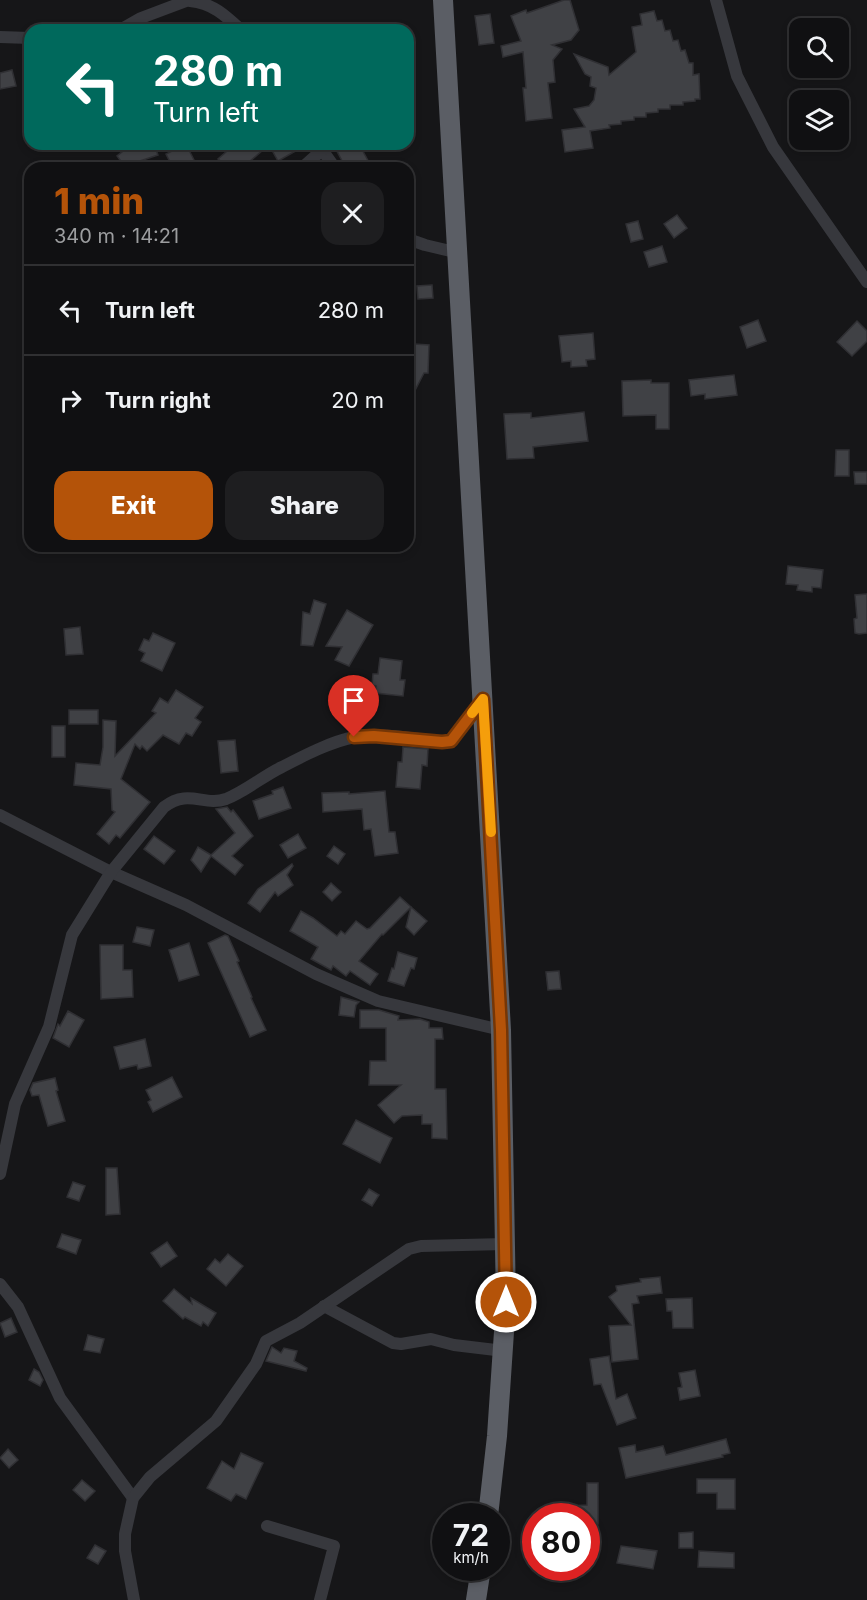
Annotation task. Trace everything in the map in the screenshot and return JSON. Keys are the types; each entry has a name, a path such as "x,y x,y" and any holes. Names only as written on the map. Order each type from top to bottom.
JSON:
{"highway":[{"path":"443,0 501,1030 505,1244 504,1351 489,1503"},
{"path":"476,1600 479,1581"}],"street":[{"path":"716,0 737,76 773,147 867,282"},
{"path":"130,24 141,18 190,1 208,4 235,24"},
{"path":"0,37 24,38"},
{"path":"307,162 317,150"},
{"path":"322,150 331,162"},
{"path":"414,241 459,253"},
{"path":"0,1174 15,1104 49,1027 72,935 111,872 164,807 174,799 187,797 225,799 281,768 354,737 374,736 451,741 483,699"},
{"path":"0,815 111,872 186,905 316,974 378,1001 501,1030"},
{"path":"134,1600 125,1534 134,1498 150,1477 216,1421 256,1364 266,1341 300,1323 409,1249 421,1246 505,1244"},
{"path":"0,1284 18,1307 60,1398 134,1498"},
{"path":"324,1306 393,1343 431,1339 454,1345 504,1351"},
{"path":"267,1526 334,1546 320,1600"}],"building":[{"path":"570,0 579,30 571,40 552,45 562,49 553,60 555,82 548,83 552,118 526,121 523,52 503,57 501,46 521,41 511,16"},
{"path":"654,11 657,21 662,20 665,31 670,30 673,41 678,40 681,51 685,50 689,63 693,63 693,75 699,74 700,99 683,102 683,105 670,105 670,109 658,109 658,112 646,113 646,117 634,117 634,120 609,125 610,128 590,131 593,148 565,152 562,130 585,127 574,109 589,106 594,100 596,88 590,86 591,77 585,74 574,54 608,67 609,75 636,52 632,27 642,25 640,14"},
{"path":"490,14 494,43 479,45 475,16"},
{"path":"12,70 16,86 0,89 0,73"},
{"path":"124,150 156,150 158,155 139,162 122,162 117,156"},
{"path":"174,150 189,150 195,162 170,162 166,154"},
{"path":"228,150 263,150 249,162 222,162 218,159"},
{"path":"272,150 297,150 278,161"},
{"path":"336,150 362,150 369,162 343,162"},
{"path":"677,215 687,228 674,238 664,224"},
{"path":"638,221 643,239 631,242 626,224"},
{"path":"662,246 667,262 649,267 644,252"},
{"path":"432,285 433,298 418,299 417,286"},
{"path":"758,320 766,341 747,348 740,327"},
{"path":"857,321 867,331 867,341 852,356 837,342"},
{"path":"593,333 595,359 586,360 587,366 571,367 571,361 562,362 559,336"},
{"path":"414,344 429,345 428,373 424,373 414,392"},
{"path":"734,375 737,395 705,399 705,394 691,396 689,380"},
{"path":"651,380 651,383 669,383 669,429 656,429 656,415 623,416 622,381"},
{"path":"584,412 588,441 533,447 534,458 507,459 504,414 531,413 531,418"},
{"path":"836,450 849,450 849,476 835,476"},
{"path":"854,472 867,472 867,484 855,484"},
{"path":"788,566 823,570 821,588 812,587 812,592 797,590 798,585 786,584"},
{"path":"867,594 867,633 855,633 854,619 857,618 855,595"},
{"path":"314,600 326,604 313,646 301,645 303,612 310,614"},
{"path":"347,610 373,625 349,666 335,660 342,647 326,646"},
{"path":"80,627 83,654 66,655 64,629"},
{"path":"153,633 175,643 162,671 141,661 145,653 139,650 144,639 149,641"},
{"path":"380,658 402,661 400,680 405,680 403,696 375,693 376,686 372,685 373,674 378,674"},
{"path":"176,690 203,707 195,718 201,722 192,736 186,733 179,744 163,735 147,751 135,744 121,779 150,802 120,838 116,835 109,844 97,834 115,812 112,810 111,789 74,785 76,763 100,765 103,720 116,721 115,756 156,713 152,711 160,698 168,703"},
{"path":"69,710 98,710 98,724 69,724"},
{"path":"52,726 65,726 65,757 52,757"},
{"path":"235,740 238,771 221,773 218,741"},
{"path":"403,747 428,749 427,766 422,765 420,789 396,787 398,762 402,762"},
{"path":"283,787 291,808 259,819 253,801 273,794 272,791"},
{"path":"385,791 389,832 395,832 398,853 375,856 371,829 364,830 362,809 323,812 322,793 349,792 349,794"},
{"path":"227,807 231,812 233,810 253,836 232,856 243,865 235,875 211,856 201,872 191,860 198,847 211,855 235,833 216,809"},
{"path":"298,834 306,848 288,858 280,845"},
{"path":"154,836 175,851 164,864 144,849"},
{"path":"334,846 345,854 338,864 327,856"},
{"path":"292,864 287,875 293,885 278,896 275,892 260,912 248,903 258,889"},
{"path":"331,883 341,892 332,901 323,892"},
{"path":"400,897 411,907 382,934 359,961 378,974 370,985 350,971 346,976 333,966 331,970 311,959 318,947 290,931 301,911 337,936 341,931 345,934 356,921 367,929"},
{"path":"411,907 427,921 414,935 406,927"},
{"path":"137,927 154,930 150,946 133,942"},
{"path":"225,935 228,936 239,961 237,962 251,998 266,1030 250,1037 208,943"},
{"path":"189,943 199,975 179,981 169,950"},
{"path":"100,945 123,945 123,970 132,970 133,997 101,999"},
{"path":"398,952 417,958 414,969 411,968 404,986 388,981"},
{"path":"559,971 561,989 548,990 546,972"},
{"path":"341,997 359,1002 356,1005 354,1017 339,1015"},
{"path":"360,1010 379,1010 399,1016 398,1020 420,1019 429,1022 429,1028 442,1028 443,1039 435,1039 435,1089 446,1089 447,1139 432,1138 432,1124 422,1124 422,1115 402,1116 394,1123 378,1105 401,1085 369,1085 370,1061 386,1061 386,1028 360,1028"},
{"path":"68,1011 84,1020 69,1047 53,1038 58,1024 60,1026"},
{"path":"145,1039 151,1066 138,1069 137,1065 120,1069 114,1047"},
{"path":"172,1077 182,1097 153,1112 146,1090"},
{"path":"55,1078 58,1090 56,1091 65,1121 48,1126 39,1095 32,1096 30,1090 33,1083"},
{"path":"356,1120 392,1138 380,1163 343,1144"},
{"path":"106,1168 117,1168 120,1214 106,1215"},
{"path":"73,1182 85,1186 79,1201 67,1197"},
{"path":"369,1189 379,1195 372,1206 362,1200"},
{"path":"62,1234 81,1240 76,1254 57,1247"},
{"path":"167,1242 177,1256 161,1267 151,1253"},
{"path":"228,1254 243,1266 226,1286 207,1269 215,1259 220,1263"},
{"path":"660,1277 662,1293 637,1296 639,1303 632,1304 638,1359 612,1362 609,1326 631,1325 609,1297 617,1291 616,1286 641,1282 640,1279"},
{"path":"174,1289 192,1304 191,1298 216,1313 208,1326 203,1322 201,1326 185,1317 183,1319 163,1301"},
{"path":"692,1298 693,1328 673,1328 672,1311 667,1311 666,1299"},
{"path":"11,1318 17,1332 5,1337 0,1323"},
{"path":"88,1335 104,1339 100,1353 84,1350"},
{"path":"272,1347 281,1353 284,1348 297,1351 294,1361 307,1368 306,1371 266,1361"},
{"path":"609,1356 616,1399 627,1394 636,1418 617,1425 601,1384 594,1385 590,1359"},
{"path":"34,1369 39,1372 43,1380 40,1386 29,1380"},
{"path":"695,1370 700,1396 680,1400 678,1388 682,1387 679,1373"},
{"path":"726,1439 730,1453 722,1455 723,1457 626,1478 619,1448 635,1445 636,1452 663,1446 666,1455"},
{"path":"8,1449 18,1460 9,1468 0,1458"},
{"path":"241,1453 263,1463 246,1499 236,1494 231,1501 207,1488 222,1461 234,1469"},
{"path":"697,1479 735,1479 735,1509 717,1509 717,1493 697,1493"},
{"path":"82,1480 95,1491 85,1501 73,1490"},
{"path":"587,1483 598,1483 598,1503 587,1503"},
{"path":"693,1532 693,1548 679,1548 679,1533"},
{"path":"95,1545 106,1551 98,1564 87,1558"},
{"path":"621,1546 657,1551 653,1569 617,1563"},
{"path":"699,1551 734,1553 734,1568 698,1567"}],"slow traffic":[{"path":"472,713 483,699 491,832"}],"route":[{"path":"354,737 374,736 451,741 483,699 501,1030 506,1302"}]}
